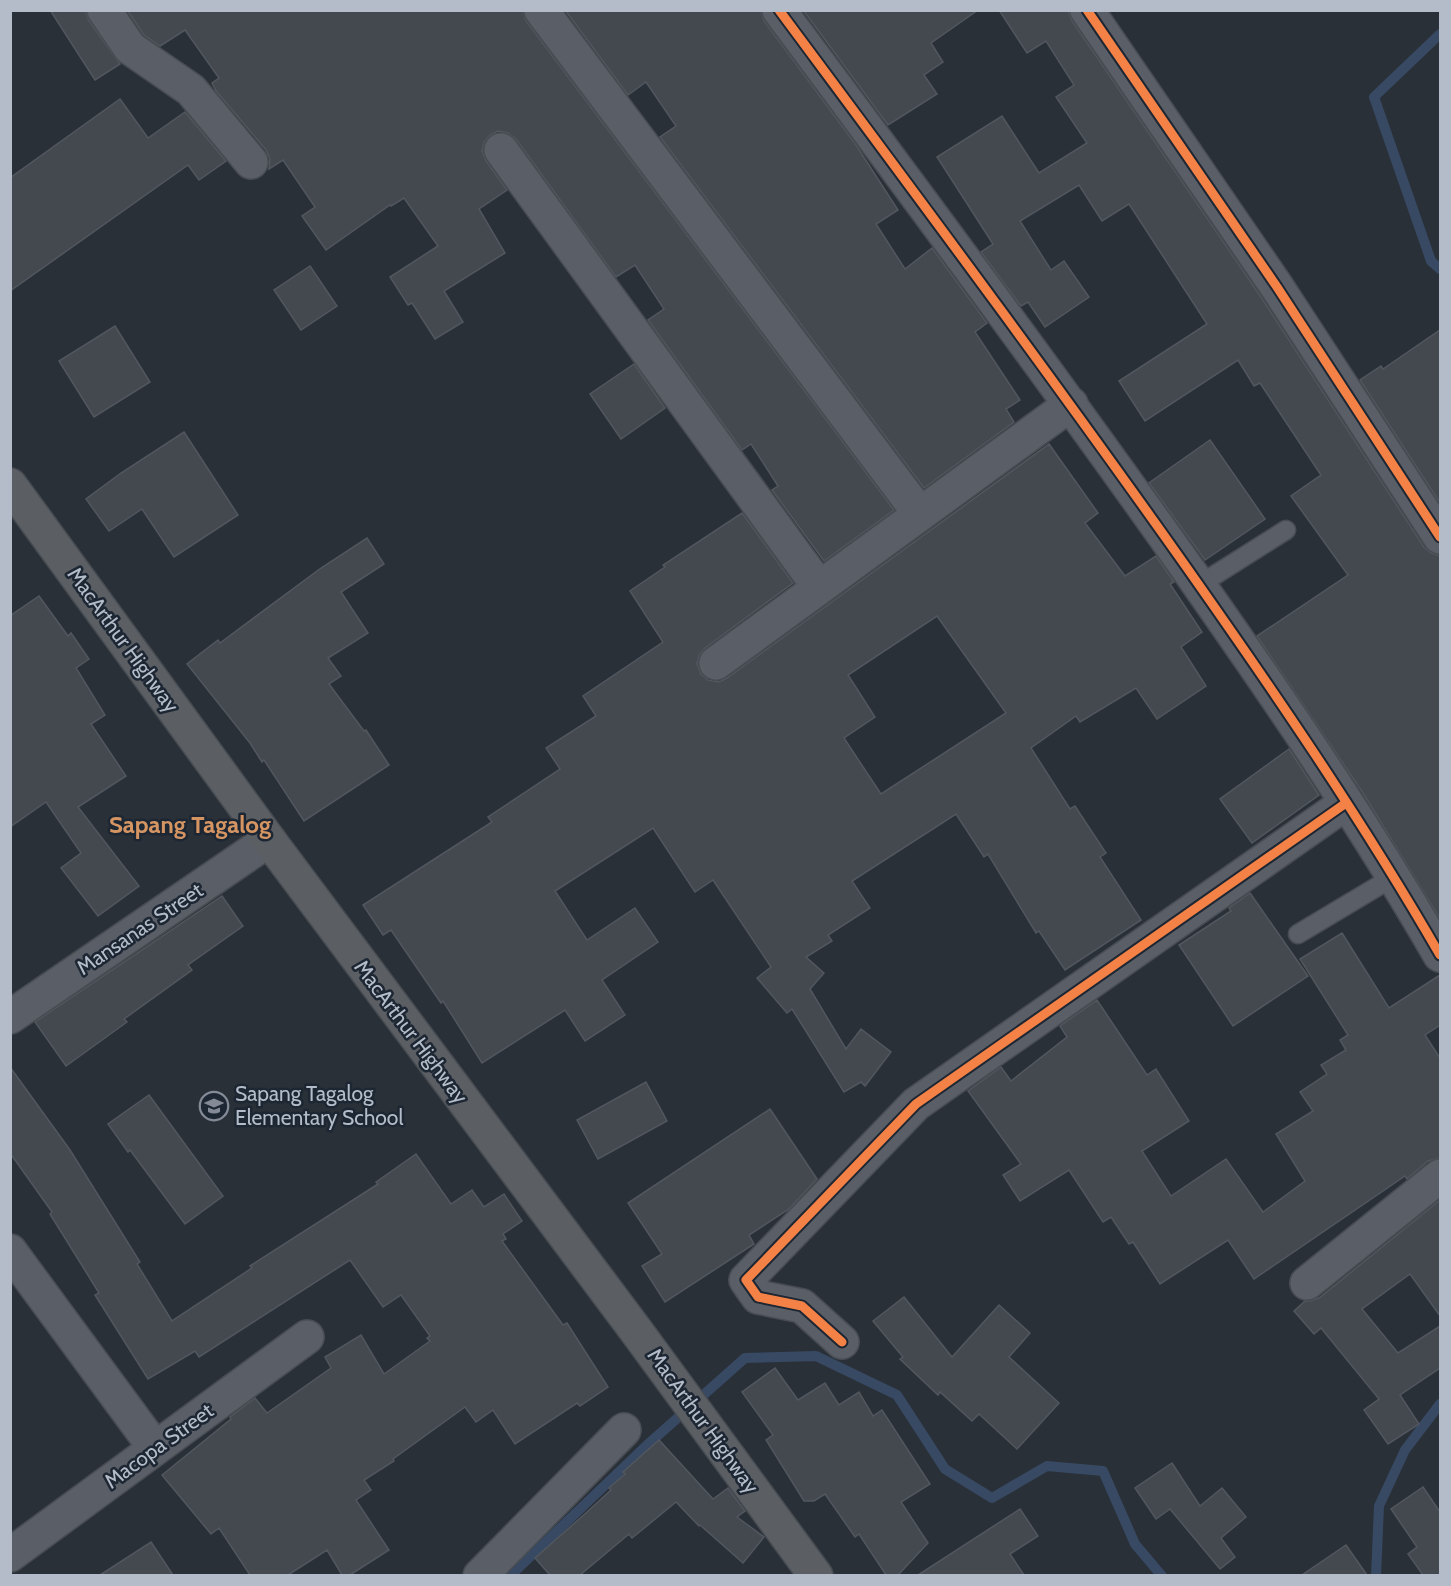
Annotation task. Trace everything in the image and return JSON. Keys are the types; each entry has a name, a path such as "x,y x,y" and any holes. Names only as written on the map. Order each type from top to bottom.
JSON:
{"highway":[{"name":"MacArthur Highway","path":"10,485 269,840 816,1575"}],"street":[{"path":"104,10 130,48 191,90 251,162"},
{"path":"542,10 920,514"},
{"path":"779,10 1071,404 1288,712 1395,876 1440,955"},
{"path":"1088,10 1277,287 1440,537"},
{"path":"501,150 819,587"},
{"path":"716,663 1071,404"},
{"path":"842,1341 802,1306 758,1297 746,1280 916,1104 1346,803"},
{"name":"Mansanas Street","path":"10,1017 269,840"},
{"path":"1307,1283 1440,1176"},
{"path":"10,1251 155,1448"},
{"name":"Macopa Street","path":"10,1555 307,1336"},
{"path":"480,1575 624,1430"}],"lane":[{"path":"1199,585 1287,530"},
{"path":"1298,934 1395,876"}],"building":[{"path":"50,10 85,10 89,21 120,64 95,80"},
{"path":"127,10 523,10 526,21 894,510 824,561 772,490 778,486 751,444 742,450 648,320 664,309 635,265 616,277 516,139 508,133 498,131 490,135 484,142 482,151 486,161 507,190 479,209 505,253 444,291 463,322 435,339 412,303 408,305 390,277 438,246 404,198 390,205 326,250 302,216 315,207 283,160 269,169 270,159 266,150 216,91 212,83 219,78 185,30 160,46 144,35"},
{"path":"565,10 761,10 764,21 856,145 898,210 876,224 905,269 932,248 987,323 975,332 1020,400 1006,409 1014,422 924,488 660,137 676,126 646,82 628,95"},
{"path":"803,10 978,10 931,43 943,62 924,75 937,94 888,125"},
{"path":"999,10 1068,10 1072,21 1261,297 1424,547 1440,556 1440,919 1363,793 1257,636 1348,575 1291,496 1321,475 1260,383 1254,386 1238,360 1145,421 1119,381 1207,324 1129,204 1102,221 1079,185 1020,221 1051,270 1064,261 1089,297 1045,327 1028,302 1021,306 981,252 993,244 937,157 1002,116 1039,173 1087,143 1056,97 1074,85 1046,41 1027,53"},
{"path":"120,99 148,138 185,112 226,161 199,180 188,165 10,291 10,178"},
{"path":"310,266 337,306 301,330 274,290"},
{"path":"115,326 150,382 94,417 59,361"},
{"path":"1440,330 1440,503 1360,380 1381,366 1383,369"},
{"path":"634,364 665,408 621,439 590,394"},
{"path":"184,432 238,515 174,557 142,509 109,531 86,499"},
{"path":"1210,440 1265,519 1205,560 1149,483"},
{"path":"1049,444 1098,513 1085,523 1125,576 1156,556 1174,582 1170,584 1202,632 1181,647 1206,686 1157,719 1136,688 1080,722 1076,716 1031,748 1070,809 1075,806 1106,853 1100,857 1141,920 1065,970 1039,931 1036,933 988,854 984,857 956,814 852,881 870,908 828,935 832,941 806,957 824,973 810,989 846,1049 861,1029 891,1052 865,1086 861,1082 844,1092 792,1009 787,1013 757,978 771,967 713,880 695,892 653,828 555,891 587,940 635,908 658,942 602,980 625,1015 585,1041 565,1010 482,1063 443,1001 441,1003 391,930 383,935 363,905 492,822 488,817 560,769 546,748 596,716 583,696 663,642 630,591 665,567 663,565 742,513 793,583 705,648 699,655 697,664 701,674 708,680 719,682","holes":["937,616 1006,713 881,794 844,738 875,717 848,675"]},
{"path":"367,538 384,564 341,592 368,633 328,658 341,676 329,684 364,731 366,730 389,765 304,821 264,760 262,762 250,743 187,664 218,640 220,643 321,568"},
{"path":"39,596 68,636 71,633 89,659 76,668 105,715 91,724 126,776 78,807 139,886 98,916 61,868 81,853 46,802 10,827 10,616"},
{"path":"1289,749 1319,795 1252,843 1220,799"},
{"path":"1250,893 1308,976 1233,1026 1179,945 1231,911 1229,908"},
{"path":"222,896 243,926 188,965 192,970 124,1019 127,1022 66,1066 35,1022"},
{"path":"1342,933 1389,1008 1440,975 1440,1025 1425,1035 1440,1058 1440,1158 1428,1161 1407,1179 1405,1176 1254,1279 1228,1240 1160,1284 1133,1242 1129,1244 1111,1217 1103,1222 1069,1170 1020,1201 1003,1175 1021,1164 968,1091 1001,1067 1011,1081 1067,1037 1060,1026 1097,1000 1147,1075 1156,1069 1189,1121 1142,1151 1171,1196 1226,1159 1263,1212 1305,1181 1276,1134 1313,1111 1300,1092 1327,1074 1321,1065 1346,1050 1340,1040 1348,1035 1300,959"},
{"path":"10,1067 70,1150 140,1262 137,1264 172,1321 252,1268 250,1266 378,1184 376,1182 416,1154 451,1204 472,1190 484,1207 504,1194 522,1221 503,1234 506,1239 502,1241 563,1325 567,1323 608,1387 580,1406 577,1403 515,1444 493,1410 476,1422 465,1407 393,1459 394,1461 364,1480 371,1490 356,1500 389,1550 350,1575 342,1575 327,1550 288,1575 250,1575 219,1528 211,1534 162,1475 255,1398 267,1413 331,1368 325,1357 361,1335 384,1374 430,1341 427,1338 430,1336 401,1295 383,1307 350,1260 199,1357 195,1351 148,1379 95,1295 99,1293 50,1214 52,1212 10,1153"},
{"path":"646,1082 667,1121 598,1159 577,1120"},
{"path":"149,1095 223,1196 185,1224 108,1124"},
{"path":"770,1109 817,1179 789,1209 749,1235 754,1244 665,1302 642,1266 662,1254 628,1203"},
{"path":"1440,1200 1440,1316 1410,1274 1362,1309 1398,1353 1440,1326 1440,1368 1400,1395 1419,1424 1388,1444 1364,1410 1379,1399 1321,1328 1314,1334 1294,1311 1305,1301 1319,1298"},
{"path":"904,1297 952,1357 999,1305 1030,1333 1009,1357 1059,1403 1017,1449 979,1414 972,1421 940,1392 938,1395 900,1359 903,1357 873,1321"},
{"path":"775,1368 798,1400 825,1383 839,1405 859,1392 873,1416 882,1410 930,1484 901,1502 928,1543 898,1575 886,1575 859,1534 855,1537 825,1494 814,1501 804,1501 766,1440 773,1435 742,1392"},
{"path":"659,1440 713,1499 728,1488 745,1511 737,1517 764,1537 743,1563 699,1526 676,1502 632,1538 629,1534 580,1575 550,1575 535,1558 611,1490 609,1488 625,1474 623,1472"},
{"path":"1172,1463 1200,1506 1222,1488 1246,1517 1221,1538 1235,1557 1220,1569 1170,1509 1156,1519 1135,1488"},
{"path":"1423,1487 1440,1512 1440,1575 1423,1575 1408,1554 1417,1547 1391,1509"},
{"path":"1020,1509 1038,1536 1010,1554 1024,1575 918,1575"},
{"path":"151,1542 173,1575 100,1575"},
{"path":"1346,1545 1367,1575 1302,1575"}],"waterway":[{"path":"1440,34 1374,97 1431,261 1440,269"},
{"path":"510,1576 646,1446 745,1358 816,1356 897,1395 945,1469 992,1498 1047,1466 1103,1471 1135,1544 1162,1576"},
{"path":"1376,1576 1379,1506 1405,1450 1440,1404"}],"cycle path":[{"path":"779,10 1031,351 1214,606 1347,803 1440,955"},
{"path":"1087,10 1277,287 1440,537"},
{"path":"842,1342 802,1306 758,1297 746,1280 916,1104 1346,803"}],"place":[{"name":"Sapang Tagalog Elementary School","path":"214,1106"}],"district":[{"name":"Sapang Tagalog","path":"190,825"}]}
